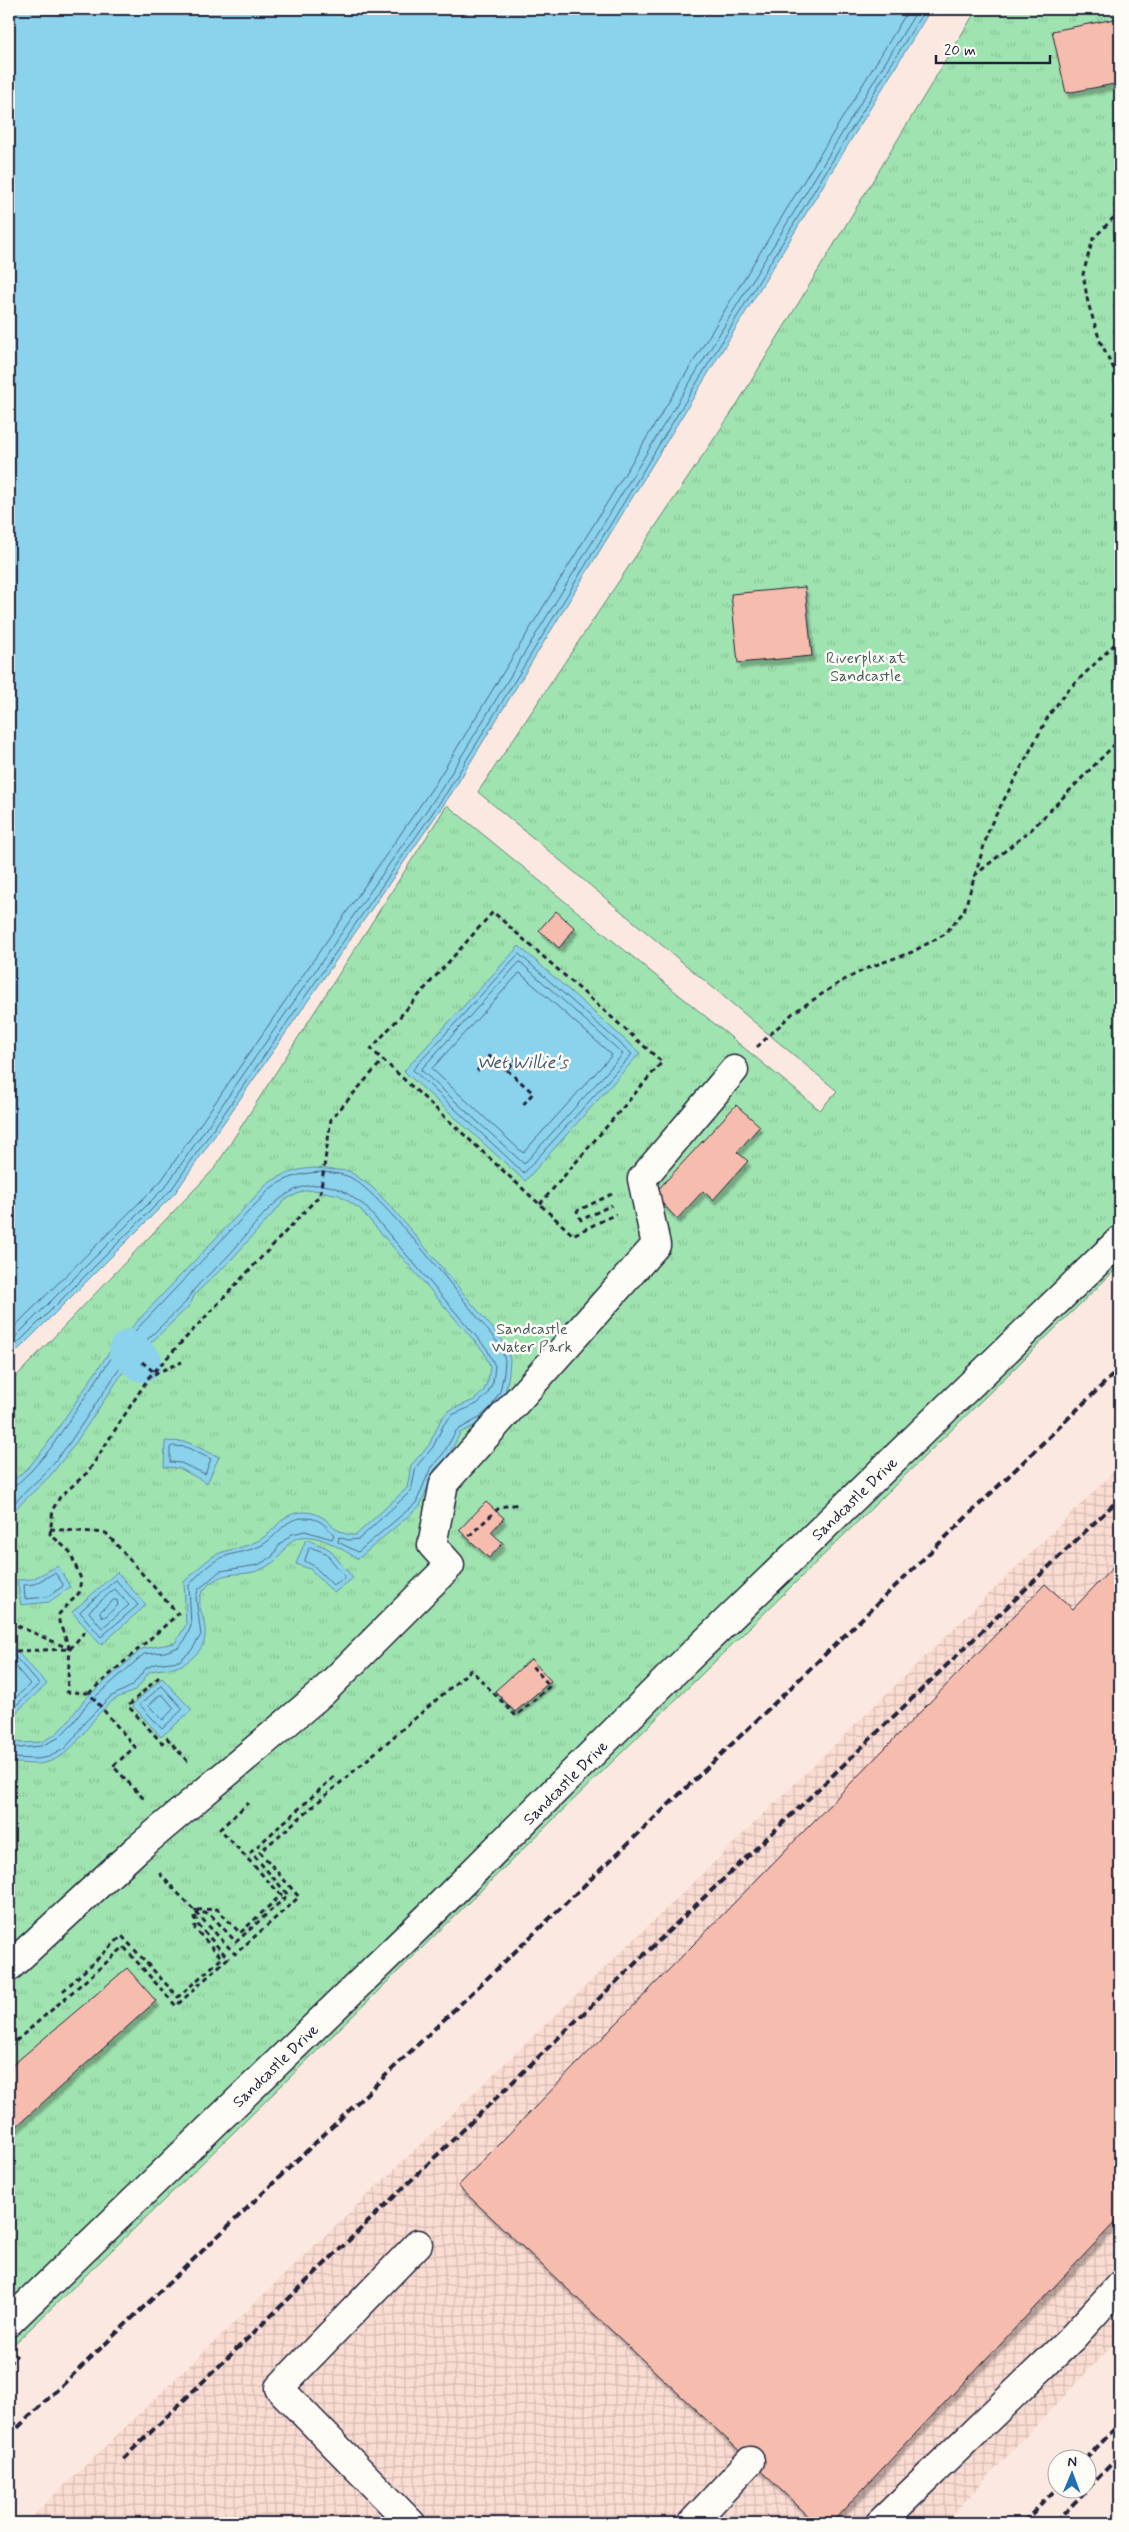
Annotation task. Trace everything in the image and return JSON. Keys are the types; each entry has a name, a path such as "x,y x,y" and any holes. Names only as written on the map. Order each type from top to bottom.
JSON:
{"street":[{"path":"9,1967 137,1849 322,1692 450,1564 432,1545 444,1483 656,1244 642,1179 734,1070"},
{"name":"Sandcastle Drive","path":"9,2322 422,1923 670,1676 1120,1240"},
{"path":"411,2523 279,2388 418,2244"},
{"path":"880,2523 1071,2340 1120,2285"},
{"path":"692,2523 750,2461"}],"path":[{"path":"1120,211 1093,239 1083,274 1088,303 1100,341 1120,381"},
{"path":"734,1070 793,1013 870,967 912,952 945,934 964,911 973,876 990,826 1049,715 1067,691 1120,639"},
{"path":"973,876 1032,830 1120,739"},
{"path":"540,1204 662,1062 493,912 371,1048 573,1235 618,1213"},
{"path":"507,1070 520,1055"},
{"path":"476,1070 489,1056 507,1070 533,1094 522,1106"},
{"path":"50,1529 106,1533 178,1614 88,1693 67,1692 70,1649 59,1622 59,1614 79,1593 81,1579 74,1558 53,1538 50,1529 53,1509 60,1497 88,1472 148,1378 320,1195 331,1120 383,1060"},
{"path":"614,1204 581,1220 577,1211 642,1179"},
{"path":"142,1362 154,1372"},
{"path":"148,1378 182,1362"},
{"path":"450,1564 467,1538 500,1507 519,1504"},
{"path":"9,1622 70,1649"},
{"path":"16,1651 70,1649 87,1629"},
{"path":"137,1849 235,1954 299,1898 260,1852 471,1670 516,1716 550,1686 532,1666"},
{"path":"160,1677 128,1706 145,1722 162,1743 167,1738 188,1762"},
{"path":"88,1693 135,1747 113,1766 146,1802"},
{"path":"194,1910 210,1915 236,1942 288,1895 250,1852 336,1776"},
{"path":"194,1910 217,1909 240,1933 280,1895 220,1829 248,1803"},
{"path":"63,1991 122,1936 178,1996 222,1958 195,1929 194,1910"},
{"path":"9,2047 124,1947 176,2006 228,1958 198,1925 194,1910"}],"shaded area":[{"path":"1120,1466 1120,2337 944,2523 25,2523 690,1886"}],"green space":[{"name":"Sandcastle Water Park","path":"977,9 1120,9 1120,1265 190,2175 9,2349 9,1384 214,1169 447,805 820,1110 837,1091 478,792 736,406"}],"water":[{"path":"9,9 931,9 451,794 175,1193 9,1359"},
{"name":"Wet Willie's","path":"519,946 640,1053 525,1181 404,1071"},
{"path":"314,1168 349,1171 372,1187 394,1210 504,1342 510,1359 505,1393 496,1409 482,1422 460,1433 448,1457 435,1469 420,1506 358,1559 324,1540 302,1537 292,1540 275,1561 262,1569 255,1572 217,1578 203,1591 200,1599 205,1635 203,1645 196,1655 178,1667 149,1672 135,1690 116,1698 105,1707 70,1749 61,1756 40,1764 9,1763 9,1739 20,1743 41,1742 56,1734 84,1700 142,1649 175,1643 186,1625 184,1582 206,1562 220,1553 256,1542 267,1535 285,1518 297,1513 313,1513 326,1520 341,1532 356,1535 407,1488 411,1465 429,1445 440,1421 448,1411 474,1400 483,1392 488,1381 490,1366 484,1352 360,1209 339,1195 314,1190 304,1191 286,1199 229,1262 195,1294 190,1305 128,1365 72,1448 50,1476 9,1515 9,1484 29,1467 46,1446 112,1348 267,1184 290,1173"},
{"path":"165,1441 187,1442 219,1457 207,1483 179,1468 164,1467"},
{"path":"306,1539 329,1549 353,1578 334,1593 310,1569 296,1564"},
{"path":"58,1566 70,1587 49,1602 21,1605 17,1580 32,1579"},
{"path":"117,1572 146,1605 101,1645 72,1612"},
{"path":"9,1643 47,1684 9,1719"},
{"path":"162,1678 192,1710 161,1737 132,1705"}],"building":[{"path":"1120,18 1120,83 1066,93 1052,31"},
{"path":"805,587 812,656 738,663 731,594"},
{"path":"556,911 575,928 559,948 539,930"},
{"path":"736,1105 760,1126 737,1152 748,1161 713,1200 703,1191 677,1219 654,1194"},
{"path":"486,1502 504,1518 491,1532 503,1543 489,1558 459,1530"},
{"path":"1120,1560 1120,2217 831,2523 816,2523 458,2186 1045,1584 1073,1609"},
{"path":"531,1659 551,1681 515,1712 495,1691"},
{"path":"127,1968 156,2001 9,2133 9,2068"}],"waterway":[{"path":"129,1350 142,1362"}],"railway":[{"path":"9,2436 780,1698 1120,1368"},
{"path":"123,2459 1120,1498"},
{"path":"1094,2450 1120,2423"},
{"path":"1055,2523 1120,2455"},
{"path":"1023,2523 1046,2499"}],"park label":[{"name":"Riverplex at Sandcastle","path":"866,666"}]}
